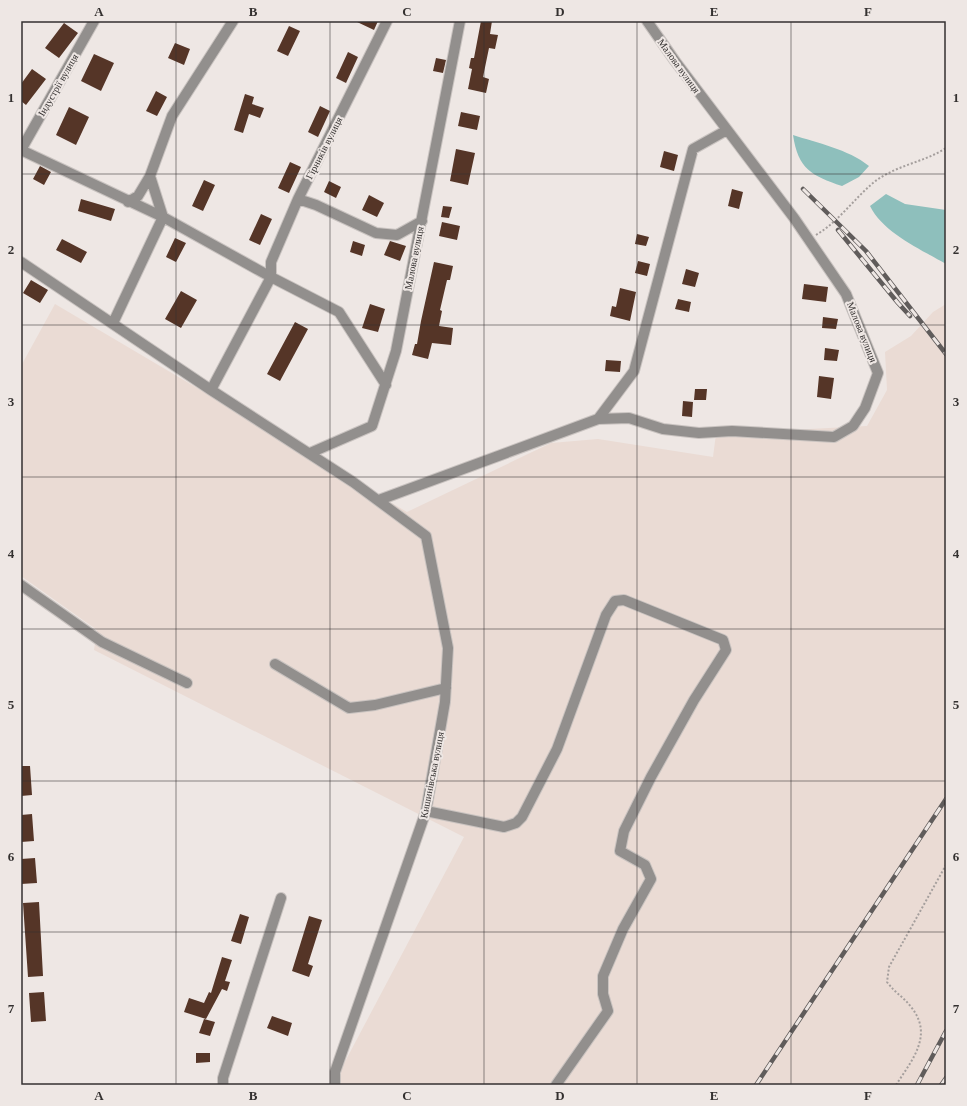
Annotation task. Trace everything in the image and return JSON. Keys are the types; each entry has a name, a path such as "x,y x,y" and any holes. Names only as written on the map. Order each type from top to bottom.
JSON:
{"street":[{"name":"Індустрії вулиця","path":"21,150 94,21"},
{"path":"128,202 138,196 150,176 172,116 233,21"},
{"name":"Гірників вулиця","path":"211,390 271,277 271,262 298,199 387,21"},
{"name":"Малова вулиця","path":"380,500 598,418 629,418 663,429 698,434 732,431 834,437 853,426 865,408 878,373 846,294 808,239 647,21"},
{"name":"Малова вулиця","path":"310,453 372,426 386,385 396,351 422,221 456,23"},
{"path":"598,418 634,371 693,149 727,130"},
{"path":"21,150 163,218 339,312 386,385"},
{"path":"112,323 163,218 150,176"},
{"path":"298,199 316,205 376,233 397,235 422,221"},
{"name":"Кишинівська вулиця","path":"21,262 211,390 310,453 380,500 426,536 448,648 445,702 426,811 335,1072 335,1085"},
{"path":"21,585 102,642 187,683"},
{"path":"426,811 504,827 516,822 522,817 558,749 606,615 615,602 624,600 723,640 726,650 694,700 624,831 620,851 644,865 651,879 622,930 603,976 603,994 608,1011 556,1085"},
{"path":"275,664 348,708 375,705 446,688"},
{"path":"223,1085 223,1078 281,898"}],"path":[{"path":"808,239 819,233 856,202 874,182 906,164 936,155 946,148"},
{"path":"896,1085 919,1047 922,1033 919,1017 910,1005 895,994 887,982 889,967 946,865"}],"shaded area":[{"path":"55,304 407,512 551,443 598,439 713,457 716,434 867,426 887,390 885,352 911,336 933,312 946,304 946,1085 339,1085 339,1073 464,837 94,650 97,630 21,576 21,366"}],"water":[{"path":"793,135 852,155 869,166 859,177 842,186 822,179 808,170 803,163 795,147"},
{"path":"886,194 905,204 946,210 946,264 893,233 876,216 870,206"}],"building":[{"path":"355,21 378,21 374,30"},
{"path":"481,21 492,21 490,34 498,35 495,49 489,48 483,77 489,79 486,93 468,89 472,69 469,68 471,58 474,58"},
{"path":"64,23 78,33 59,58 45,48"},
{"path":"289,26 300,31 288,56 277,51"},
{"path":"175,43 190,49 184,65 168,58"},
{"path":"348,52 358,57 346,83 336,78"},
{"path":"94,54 114,63 101,91 81,81"},
{"path":"436,58 446,60 443,73 433,71"},
{"path":"32,69 46,79 26,105 21,101 21,84"},
{"path":"156,91 167,97 157,116 146,111"},
{"path":"245,94 254,97 252,104 264,108 260,118 249,114 243,133 234,130"},
{"path":"320,106 330,111 318,137 308,132"},
{"path":"69,107 89,117 76,145 56,135"},
{"path":"461,112 480,116 477,130 458,126"},
{"path":"456,149 475,153 468,185 450,181"},
{"path":"664,151 678,155 674,171 660,167"},
{"path":"290,162 301,167 289,193 278,188"},
{"path":"40,166 51,172 44,185 33,179"},
{"path":"204,180 215,185 203,211 192,206"},
{"path":"329,181 341,187 336,198 324,192"},
{"path":"732,189 743,192 739,209 728,206"},
{"path":"369,195 384,203 377,217 362,210"},
{"path":"81,199 115,209 111,221 78,211"},
{"path":"443,206 452,207 449,218 441,217"},
{"path":"261,214 272,219 260,245 249,240"},
{"path":"442,222 460,226 457,240 439,236"},
{"path":"637,234 649,237 646,246 635,244"},
{"path":"175,238 186,243 176,262 166,257"},
{"path":"62,239 87,252 81,263 56,250"},
{"path":"353,241 365,245 362,256 350,252"},
{"path":"390,241 406,246 400,261 384,255"},
{"path":"638,261 650,264 647,276 635,273"},
{"path":"434,262 453,266 450,280 447,280 440,310 442,311 439,326 453,328 451,345 432,343 428,359 412,355 415,344 417,344"},
{"path":"686,269 699,273 695,287 682,284"},
{"path":"31,280 48,290 40,303 23,293"},
{"path":"804,284 828,287 826,302 802,299"},
{"path":"620,288 636,292 630,321 610,316 612,306 616,307"},
{"path":"181,291 197,300 181,328 165,319"},
{"path":"678,299 691,302 689,312 675,309"},
{"path":"370,304 385,309 378,332 362,328"},
{"path":"823,317 838,319 836,329 822,328"},
{"path":"295,322 308,329 280,381 267,374"},
{"path":"825,348 839,350 837,361 824,360"},
{"path":"606,360 621,361 620,372 605,371"},
{"path":"819,376 834,378 831,399 817,397"},
{"path":"695,389 707,389 706,400 694,400"},
{"path":"683,401 693,402 692,417 682,416"},
{"path":"21,766 30,766 32,795 21,796"},
{"path":"32,814 34,841 21,842 21,815"},
{"path":"35,858 37,883 21,884 21,859"},
{"path":"39,902 43,976 28,977 23,903"},
{"path":"240,914 249,917 241,944 231,941"},
{"path":"309,916 322,920 308,964 313,966 309,977 292,971"},
{"path":"222,957 232,960 225,981 230,982 227,991 222,989 206,1019 184,1012 189,998 204,1003 209,992 211,993"},
{"path":"44,992 46,1021 31,1022 29,993"},
{"path":"272,1016 292,1023 288,1036 267,1028"},
{"path":"204,1019 215,1022 210,1036 199,1033"},
{"path":"196,1053 210,1053 210,1062 196,1063"}],"railway":[{"path":"803,189 866,251 946,354"},
{"path":"838,230 910,316"},
{"path":"756,1085 946,799"},
{"path":"917,1085 946,1031"},
{"path":"941,1085 946,1078"}]}
